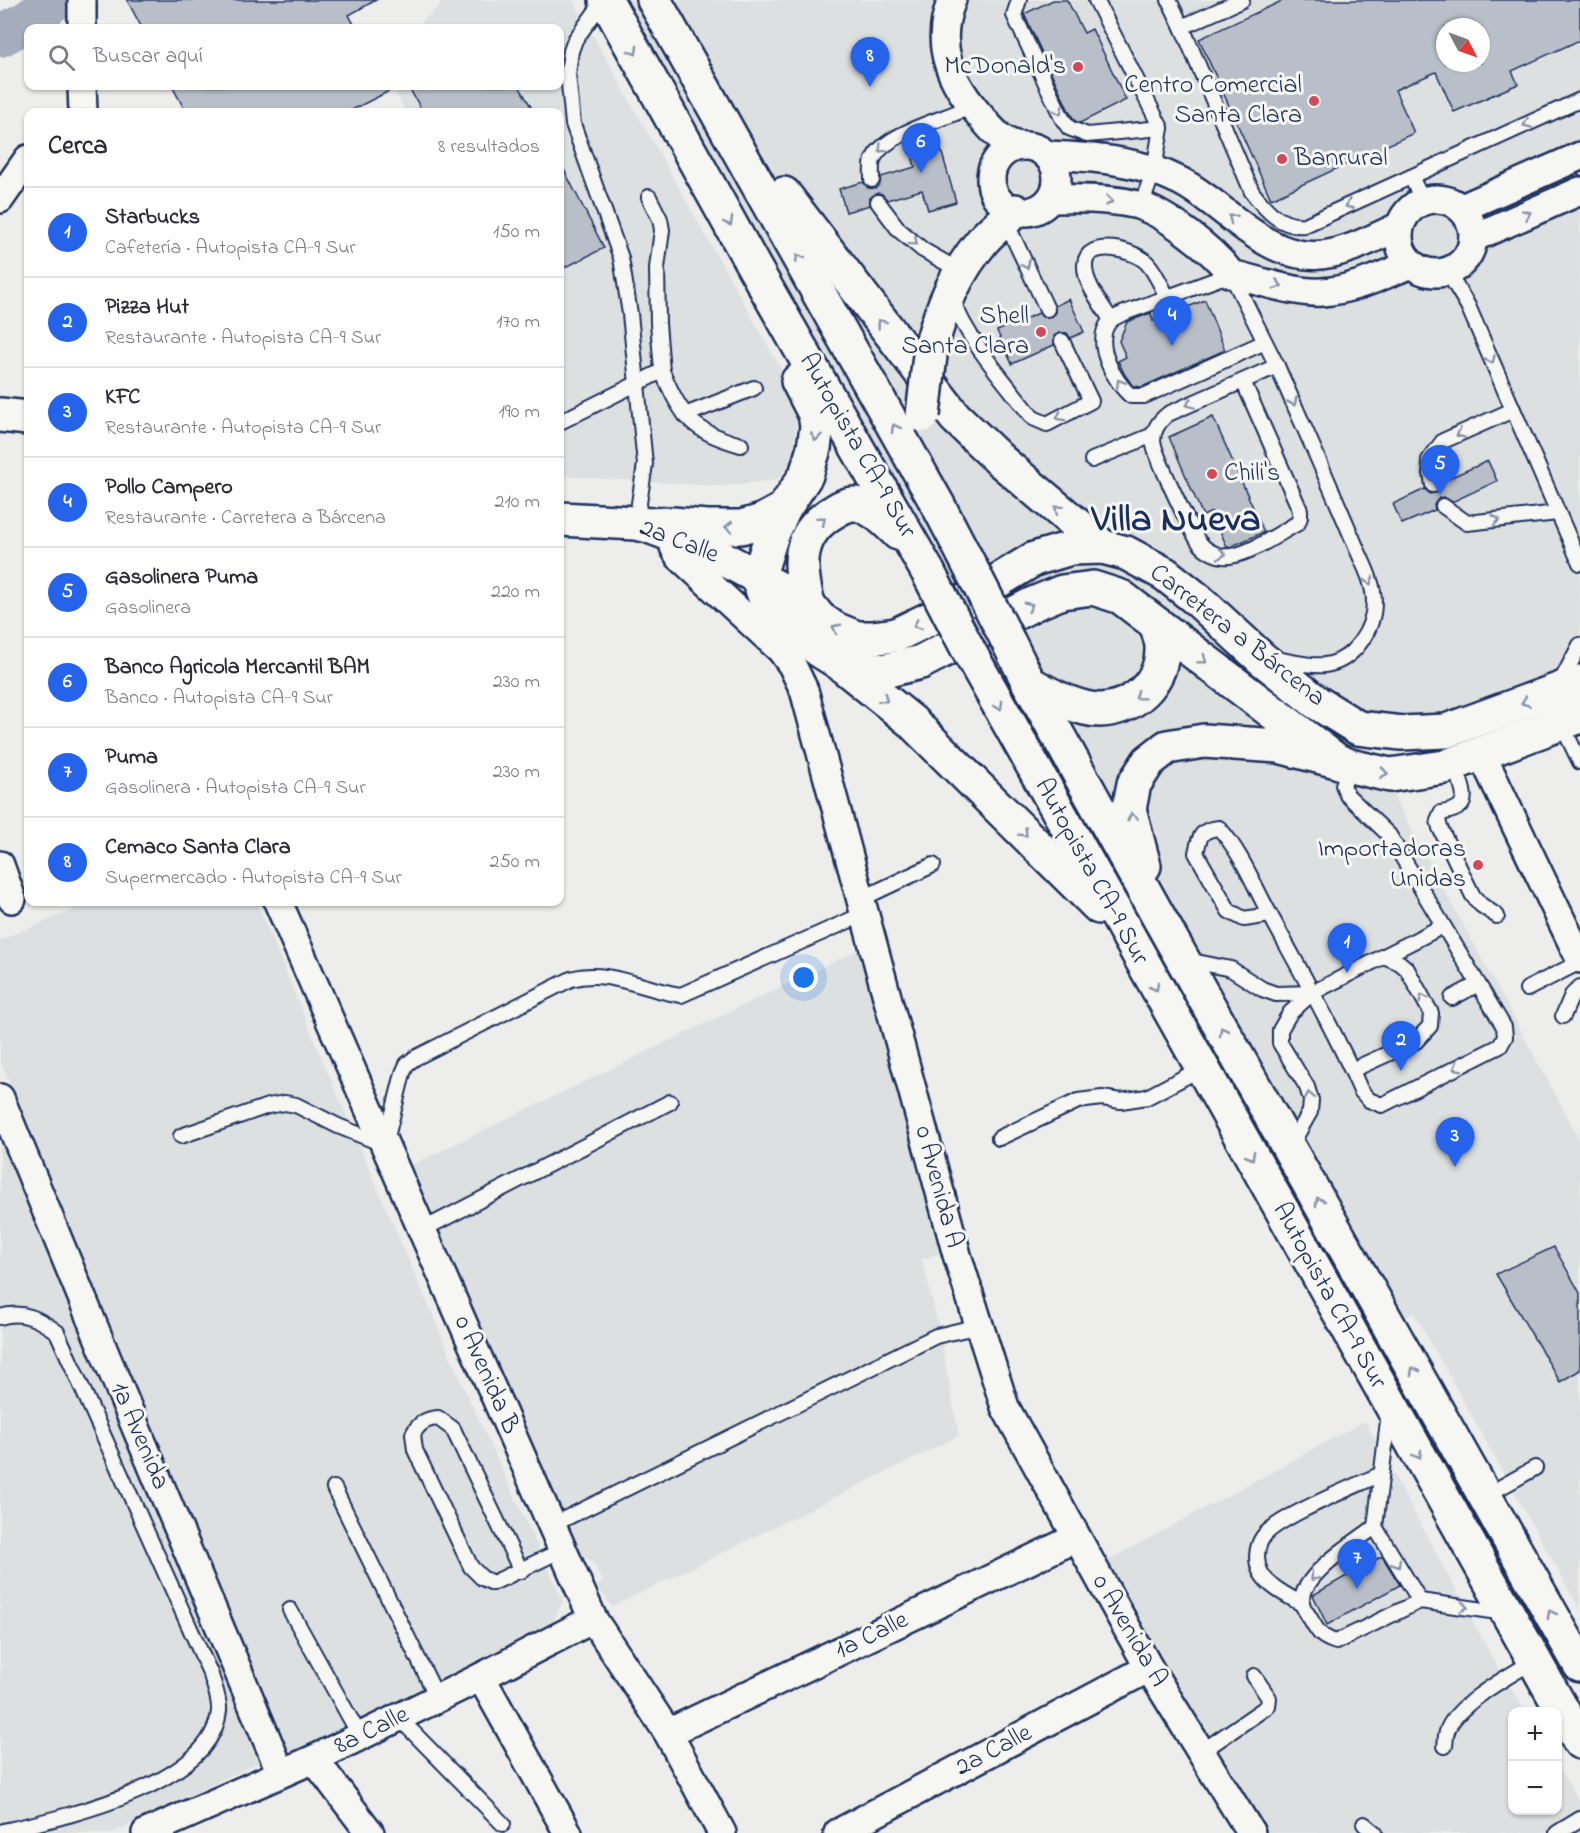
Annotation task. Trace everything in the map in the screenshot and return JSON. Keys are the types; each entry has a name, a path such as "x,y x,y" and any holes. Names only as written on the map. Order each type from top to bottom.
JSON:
{"main road":[{"name":"Autopista CA-9 Sur","path":"605,0 923,563 971,655 1126,934 1580,1742"},
{"name":"Autopista CA-9 Sur","path":"654,0 939,505 1029,683 1157,914 1580,1665"},
{"path":"700,82 732,120 801,218 955,417 1001,461 1103,547"},
{"path":"939,505 926,461 922,415 931,347 942,308 955,281 985,238 1010,215"},
{"path":"754,267 768,329 811,404 817,426 814,448 806,475 784,509 766,549 758,578 767,603 779,619 838,662 911,721 1126,934"},
{"path":"0,415 24,418"},
{"path":"808,604 801,572 802,552 812,528 825,516 846,504 864,505 880,516 923,563"},
{"path":"652,528 672,524 741,527 762,521 784,509"},
{"name":"2a Calle","path":"564,519 652,528 694,543 808,604"},
{"name":"Carretera a Bárcena","path":"808,604 819,618 835,629 857,638 896,635 960,604 1034,559 1071,548 1103,547 1126,553 1165,574 1198,600 1261,658 1316,702 1358,728 1402,733 1446,731 1568,686"},
{"name":"Carretera a Bárcena","path":"838,662 884,671 921,662 1033,604 1062,592 1093,588 1121,597 1344,764 1390,775 1467,758 1571,719"},
{"path":"1029,683 1087,709 1113,708 1130,703 1147,690 1160,667 1162,646 1156,625"},
{"path":"1157,914 1129,809 1134,784 1149,761 1167,747 1204,741 1279,746 1344,764"}],"street":[{"path":"82,0 82,24"},
{"path":"952,0 947,12 944,36 947,60 955,83 997,148 991,181 998,200 1006,207 1010,215 1035,210 1051,199 1085,198 1141,206 1197,240 1220,260 1231,274 1300,290 1320,292 1342,289 1367,282 1412,264"},
{"path":"82,90 83,108"},
{"path":"997,148 1009,143 1034,151 1120,161 1154,170 1181,181 1247,230 1294,254 1311,257 1353,248 1400,226"},
{"path":"1034,151 1052,162 1057,181 1051,199"},
{"path":"1462,208 1580,156"},
{"path":"0,199 24,165"},
{"path":"1473,238 1580,191"},
{"path":"1433,198 1443,199 1462,208 1469,217 1473,238 1466,259 1447,272 1428,272 1412,264 1400,247 1400,226 1413,207 1433,198"},
{"name":"0 Avenida A","path":"652,528 781,650 797,673 804,690 957,1255 1005,1407 1149,1668 1251,1833"},
{"path":"1467,758 1580,960"},
{"path":"0,865 12,899"},
{"name":"0 Avenida B","path":"280,906 593,1619 668,1733 722,1833"},
{"name":"1a Avenida","path":"0,1098 281,1773"},
{"name":"1a Calle","path":"668,1733 1076,1538"},
{"name":"8a Calle","path":"146,1833 314,1760 593,1619"},
{"name":"2a Calle","path":"838,1833 1149,1668"},
{"path":"481,1677 568,1833"},
{"path":"314,1760 370,1833"}],"lane":[{"path":"605,0 575,40 568,74 573,124 621,258 630,314 652,528"},
{"path":"1019,0 1014,15 1062,118 1069,128 1087,135 1161,128"},
{"path":"1096,0 1161,128 1154,170 1141,206"},
{"path":"1169,0 1252,192 1265,208 1292,227 1305,225 1580,100"},
{"path":"1182,27 1242,0"},
{"path":"872,180 872,162 879,149 898,136 972,106"},
{"path":"1410,177 1423,201"},
{"path":"650,197 660,219 662,230 657,268 662,371 674,398 685,415 715,438 741,445"},
{"path":"878,202 899,230 955,281 958,315 968,331 1033,418 1047,424 1090,401 1062,341"},
{"path":"1010,215 1047,309"},
{"path":"1111,320 1089,282 1085,265 1087,257 1094,252 1107,247 1133,253 1149,264 1167,296"},
{"path":"1447,272 1468,306 1580,563"},
{"path":"1261,658 1325,665 1341,658 1355,648 1366,634 1372,618 1374,600 1371,583 1277,366 1265,342 1231,274 1167,296 1111,320 1104,332 1104,352 1122,389 1131,396 1144,396 1265,342"},
{"path":"1243,381 1300,510 1300,517 1298,523 1243,554 1224,556 1206,549 1199,543 1156,454 1153,435 1158,423 1168,414 1277,366"},
{"path":"564,420 662,371"},
{"path":"685,415 754,388"},
{"path":"1433,485 1429,460 1443,441 1513,410"},
{"path":"1092,460 1153,435"},
{"path":"1443,506 1467,523 1558,513"},
{"path":"1568,686 1580,645"},
{"path":"1571,719 1580,762"},
{"path":"1467,758 1464,800 1460,807 1441,813 1438,820 1473,896 1497,916"},
{"path":"1270,915 1244,920 1229,911 1196,853 1200,837 1207,830 1219,828 1229,839 1270,915 1312,993 1361,1091 1368,1100 1382,1105 1500,1046 1505,1037 1504,1027 1389,835 1347,795 1343,785 1344,764"},
{"path":"181,1136 268,1106 285,1103 296,1105 338,1126 385,1145 403,1073 407,1064 415,1058 571,979 582,976 626,981 654,990 681,995 862,906 933,865"},
{"path":"1290,1149 1310,1112 1311,1100 1307,1087 1280,1043 1280,1030 1290,1013 1312,993 1443,926"},
{"path":"1352,1070 1416,1041 1430,1026 1431,1013 1407,969 1384,956"},
{"path":"1184,960 1231,969 1262,989 1276,994 1312,993"},
{"path":"1527,989 1580,960"},
{"path":"1452,998 1478,984"},
{"path":"1563,1016 1572,995 1580,987"},
{"path":"999,1138 1078,1101 1102,1098 1121,1101 1147,1097 1202,1068"},
{"path":"422,1230 670,1102"},
{"path":"0,1317 13,1313 39,1318 57,1332 211,1675 218,1698 219,1712 213,1732 202,1750 185,1766 147,1786 92,1809 0,1832"},
{"path":"552,1525 936,1336 980,1326"},
{"path":"1390,1404 1375,1527 1419,1601"},
{"path":"521,1571 453,1429 438,1418 427,1419 417,1427 413,1434 416,1450 471,1567 482,1578 493,1583 521,1571 562,1550"},
{"path":"1485,1496 1535,1468"},
{"path":"1381,1474 1278,1523 1263,1537 1258,1549 1257,1562 1262,1574 1276,1588 1302,1604 1323,1638 1336,1642 1419,1601 1508,1613"},
{"path":"334,1488 438,1699"},
{"path":"1302,1604 1303,1590 1315,1574 1375,1527"},
{"path":"290,1610 360,1736"},
{"path":"1445,1746 1447,1731 1460,1712 1484,1693 1534,1661"},
{"path":"1201,1752 1268,1706 1269,1698 1254,1676"},
{"path":"399,1718 503,1824"},
{"path":"1557,1833 1580,1819"}],"shaded area":[{"path":"445,0 573,0 798,399 793,461 777,480 721,486 564,476 564,108 404,108 394,90 564,90 564,24 420,24"},
{"path":"621,0 1580,0 1580,670 1453,719 1355,715 1392,793 1580,1140 1580,1610 1414,1313 1366,1337"},
{"path":"82,906 259,906 465,1390 563,1601 553,1622 287,1756 186,1518 0,1060 0,940"},
{"path":"858,950 942,1253 922,1259 938,1324 959,1436 612,1607 597,1587 603,1581 592,1562 578,1552 405,1168"},
{"path":"0,1128 263,1760 112,1833 0,1833"},
{"path":"1365,1421 1492,1657 1523,1707 1508,1707 1508,1815 1562,1815 1562,1773 1580,1803 1580,1833 1268,1833 1105,1562"}],"building":[{"path":"127,0 376,0 349,15 354,24 140,24"},
{"name":"McDonald's","path":"1053,0 1067,0 1084,33 1092,29 1126,100 1080,123 1075,121 1070,113 1024,14"},
{"name":"Centro Comercial Santa Clara","path":"1284,0 1580,0 1580,40 1512,71 1518,84 1454,112 1436,72 1395,90 1414,133 1271,199 1199,39"},
{"path":"174,90 391,90 356,108 184,108"},
{"path":"410,90 521,90 532,108 421,108"},
{"path":"938,139 956,202 928,210 922,190 887,200 878,193 870,198 870,205 846,212 839,189 863,182 868,188 876,188 880,184 881,177 915,167 910,147"},
{"path":"564,170 604,248 564,268"},
{"name":"Shell Santa Clara","path":"1069,299 1084,332 1070,338 1067,333 1059,333 1054,336 1054,345 1012,364 997,331 1039,313 1042,317 1050,317 1055,314 1055,306"},
{"path":"1205,300 1225,350 1142,387 1133,386 1118,361 1126,357 1119,341 1127,322 1151,313 1153,321"},
{"name":"Chili's","path":"1213,417 1264,532 1230,547 1227,547 1212,512 1203,516 1169,437"},
{"path":"1488,461 1497,481 1452,502 1444,497 1439,498 1434,505 1435,510 1402,524 1393,504 1425,489 1430,494 1438,492 1442,488 1442,481"},
{"path":"1554,1247 1580,1293 1580,1370 1560,1382 1496,1274"},
{"path":"1382,1556 1400,1585 1327,1625 1313,1595"}],"waterway":[{"path":"0,36 30,20 54,0"}],"place":[{"name":"McDonald's","path":"1078,67"},
{"name":"Cemaco Santa Clara","path":"870,87"},
{"name":"Centro Comercial Santa Clara","path":"1314,101"},
{"name":"Banrural","path":"1282,159"},
{"name":"Banco Agricola Mercantil BAM","path":"921,173"},
{"name":"Shell Santa Clara","path":"1041,332"},
{"name":"Pollo Campero","path":"1172,346"},
{"name":"Chili's","path":"1212,474"},
{"name":"Gasolinera Puma","path":"1440,495"},
{"name":"Importadoras Unidas","path":"1478,865"},
{"name":"Starbucks","path":"1347,973"},
{"name":"Pizza Hut","path":"1401,1071"},
{"name":"KFC","path":"1455,1167"},
{"name":"Puma","path":"1357,1589"}],"district":[{"name":"Villa Nueva","path":"1176,521"}]}
